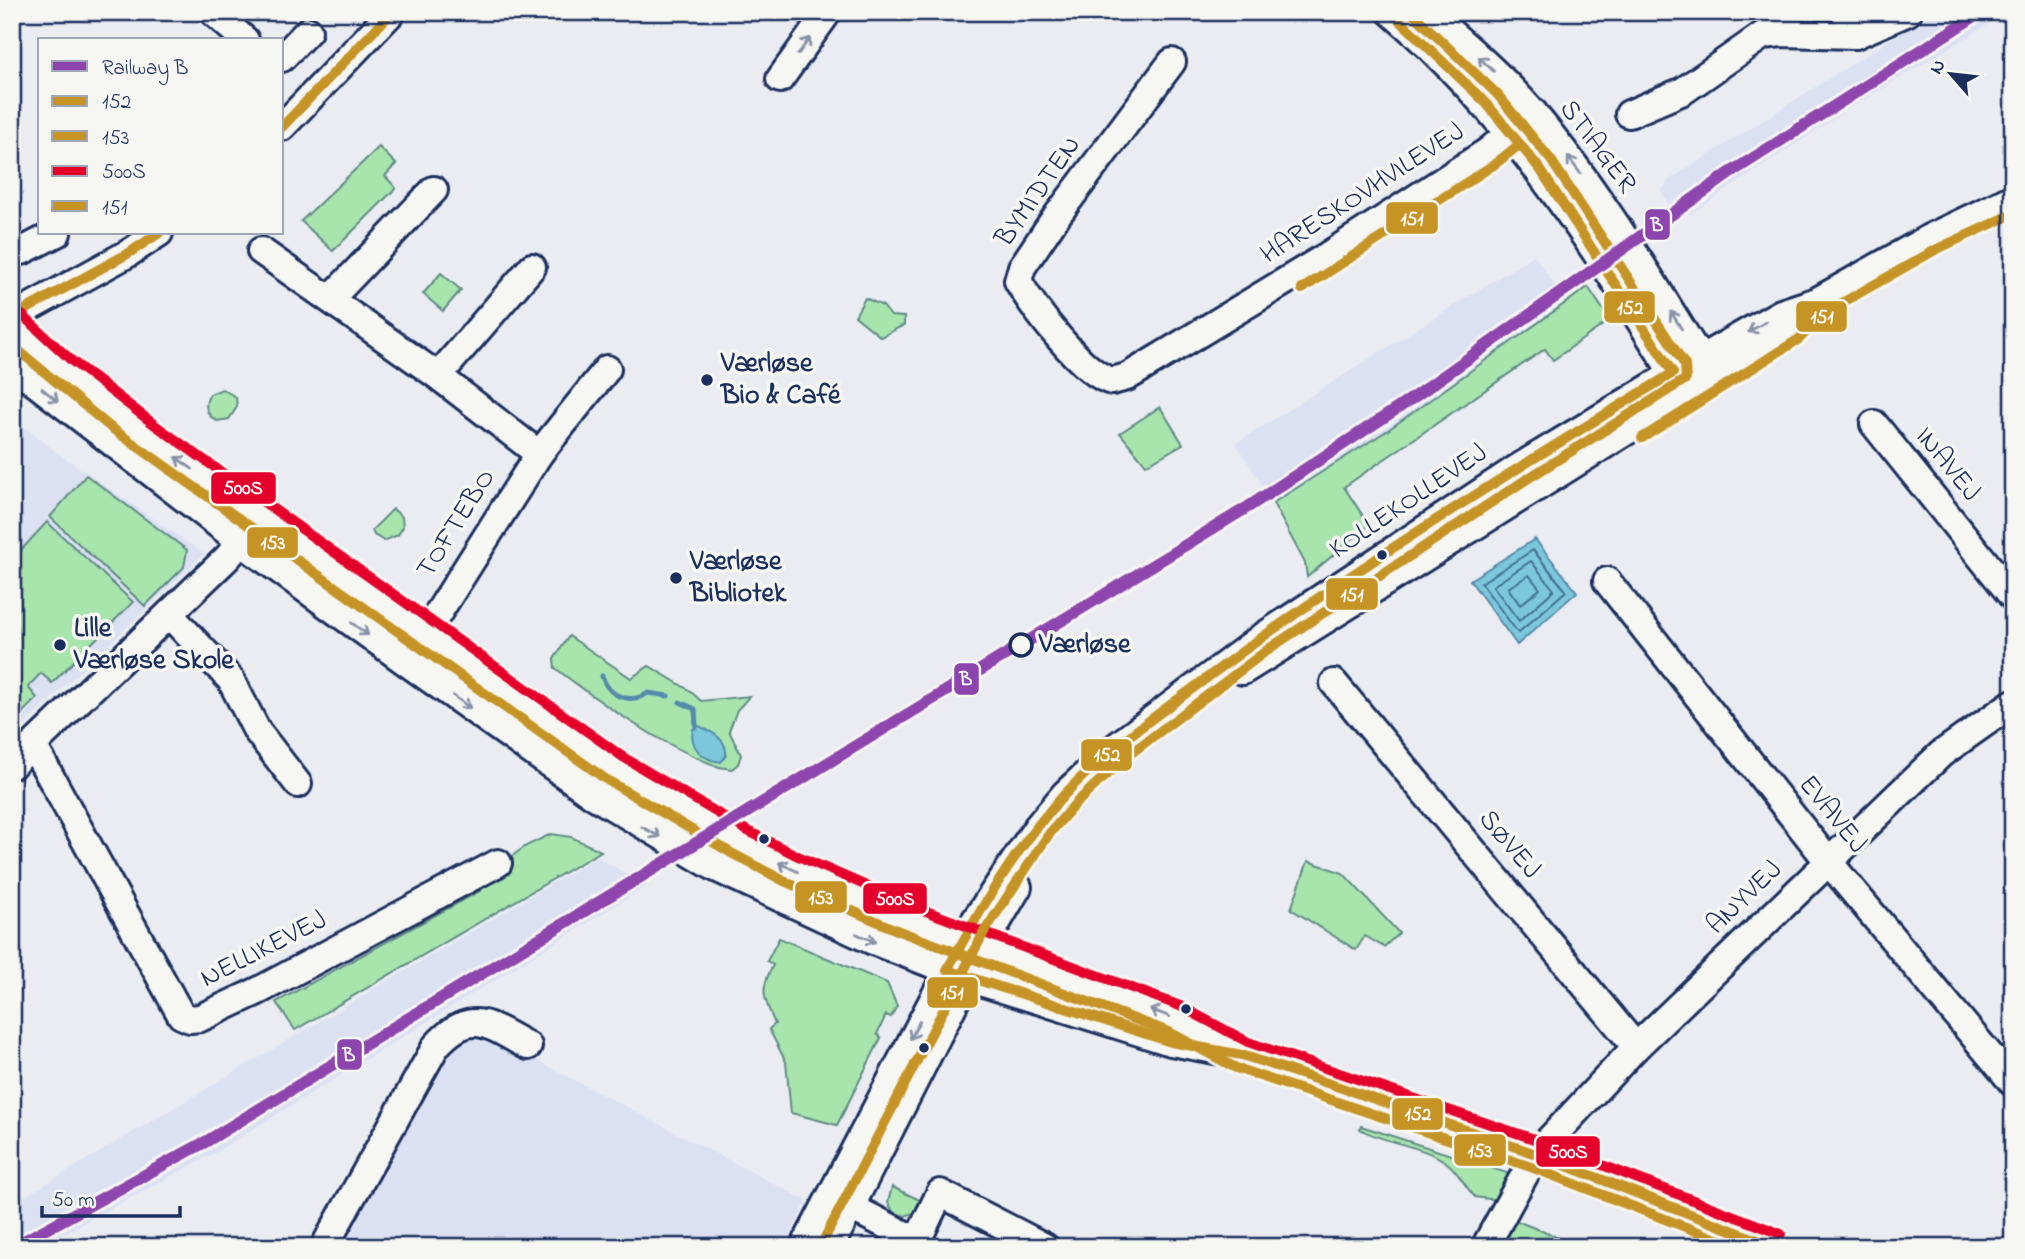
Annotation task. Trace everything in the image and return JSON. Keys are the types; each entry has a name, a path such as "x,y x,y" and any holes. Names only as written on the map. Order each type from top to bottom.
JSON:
{"street":[{"path":"213,12 243,38"},
{"path":"284,125 392,12"},
{"path":"780,79 828,12"},
{"path":"1391,12 1487,104 1511,133 1561,199 1680,384"},
{"name":"STIAGER","path":"1427,12 1486,63 1534,113 1604,207 1706,368"},
{"path":"1629,114 1683,91 1763,35 1850,24 1908,12"},
{"path":"284,56 307,31"},
{"name":"BYMIDTEN","path":"1112,381 1087,368 1027,296 1018,281 1023,267 1053,221 1172,62"},
{"name":"HARESKOVHVILEVEJ","path":"1112,381 1127,377 1236,314 1477,159 1534,113"},
{"path":"330,299 435,190"},
{"name":"KOLLEKOLLEVEJ","path":"840,1202 974,942 1002,912 1052,837 1110,770 1164,723 1706,368 1781,313 1817,301 1931,237 2013,198"},
{"path":"22,251 55,234"},
{"path":"12,317 117,260 157,234"},
{"path":"261,251 438,376 539,454"},
{"path":"438,376 532,267"},
{"path":"12,324 76,383 184,464 261,515 615,769 739,842 846,893 1175,1018 1242,1055"},
{"path":"12,365 241,542 407,662 641,826 716,868 804,909 957,974 1171,1042 1242,1055 1536,1154 1776,1247"},
{"name":"TOFTEBO","path":"407,662 539,454 607,369"},
{"name":"INAVEJ","path":"1876,438 2013,597"},
{"path":"12,765 241,542 261,515"},
{"name":"EVAVEJ","path":"1607,581 1828,860 2013,1083"},
{"path":"169,614 231,680 257,731 298,784"},
{"name":"SØVEJ","path":"1334,682 1636,1047"},
{"name":"ANYVEJ","path":"1485,1247 1536,1154 1636,1047 1941,754 2013,703"},
{"name":"NELLIKEVEJ","path":"33,745 181,1015 190,1019 200,1018 258,991 498,863"},
{"path":"324,1247 436,1046 453,1027 468,1022 486,1025 528,1046"},
{"path":"840,1202 916,1244 940,1194 1045,1247"},
{"path":"804,1247 840,1202"},
{"path":"830,1247 840,1202"}],"shaded area":[{"path":"1934,12 2008,12 1853,106 1690,214 1677,218 1661,191 1669,180"},
{"path":"1534,255 1567,302 1388,430 1273,503 1236,443"},
{"name":"Lille Værløse Skole","path":"12,417 59,454 204,554 12,736"},
{"path":"597,857 647,886 213,1154 38,1247 12,1247 12,1204"},
{"path":"461,1031 482,1032 807,1201 784,1247 337,1247 446,1048"}],"green space":[{"path":"379,147 396,164 385,176 396,188 333,251 301,221"},
{"path":"441,273 461,290 443,311 423,294"},
{"path":"1588,287 1610,320 1553,360 1545,349 1344,487 1369,525 1307,577 1305,563 1273,503 1388,430"},
{"path":"865,298 883,306 891,316 904,317 904,325 881,337 855,316"},
{"path":"222,389 236,397 237,407 229,419 217,421 208,413 206,406 210,394"},
{"path":"1160,407 1183,444 1146,465 1120,433"},
{"path":"86,475 187,550 184,567 145,606 50,517"},
{"path":"393,509 402,517 403,527 398,535 384,541 374,535 372,530"},
{"path":"47,522 133,602 52,683 41,673 28,687 37,698 12,723 12,560"},
{"path":"569,636 631,678 649,666 689,690 701,701 750,696 737,710 729,731 741,755 738,764 732,769 719,767 654,736 555,668 554,659"},
{"path":"551,834 571,837 601,851 295,1030 276,1002 480,891 505,861 526,846"},
{"path":"1308,861 1343,873 1399,933 1384,947 1365,936 1356,950 1291,909"},
{"path":"779,938 887,983 897,1006 891,1017 886,1015 877,1034 881,1038 837,1125 791,1113 786,1062 769,1029 775,1024 765,995 766,982 773,965 767,961"},
{"path":"1361,1126 1510,1174 1496,1200 1475,1197 1451,1166 1437,1157 1370,1134 1360,1129"},
{"path":"892,1187 922,1201 917,1212 905,1216 893,1212 888,1202"},
{"path":"1512,1219 1582,1247 1497,1247"}],"water":[{"path":"1535,539 1577,592 1517,645 1470,580"},
{"path":"699,726 722,741 726,756 721,762 708,759 695,747 693,729"}],"waterway":[{"path":"602,676 610,689 621,697 635,698 648,693 668,696"},
{"path":"680,702 695,709 696,727"}],"rail line":[{"name":"B","path":"13,1247 207,1141 1248,507 1404,404 1730,173 1981,12"}],"transit line":[{"name":"152","path":"284,125 392,12"},
{"name":"152","path":"1391,12 1487,104 1540,169 1673,373 1381,555 1268,633 1117,746 1065,794 1015,856 947,970 1171,1042 1242,1055 1351,1091 1536,1154 1775,1247"},
{"name":"151","path":"820,1247 984,932 1049,834 1075,804 1122,760 1270,648 1524,481 1686,379 1685,365 1551,160 1497,94 1411,12"},
{"name":"151","path":"1302,289 1495,164 1520,144"},
{"name":"151","path":"1642,438 1799,339 1826,312 1937,249 2013,214"},
{"name":"152","path":"12,317 129,253 158,234"},
{"name":"500S","path":"22,315 72,361 155,425 623,757 746,830 910,905 1180,1006 1248,1042 1540,1141 1781,1234"},
{"name":"153","path":"12,345 110,427 607,780 786,882 899,931 1169,1032 1236,1068 1531,1167 1737,1247"}],"place":[{"name":"Værløse Bio & Café","path":"707,380"},
{"name":"Værløse Bibliotek","path":"676,578"},
{"name":"Lille Værløse Skole","path":"60,645"},
{"name":"Værløse","path":"1021,645"}]}
